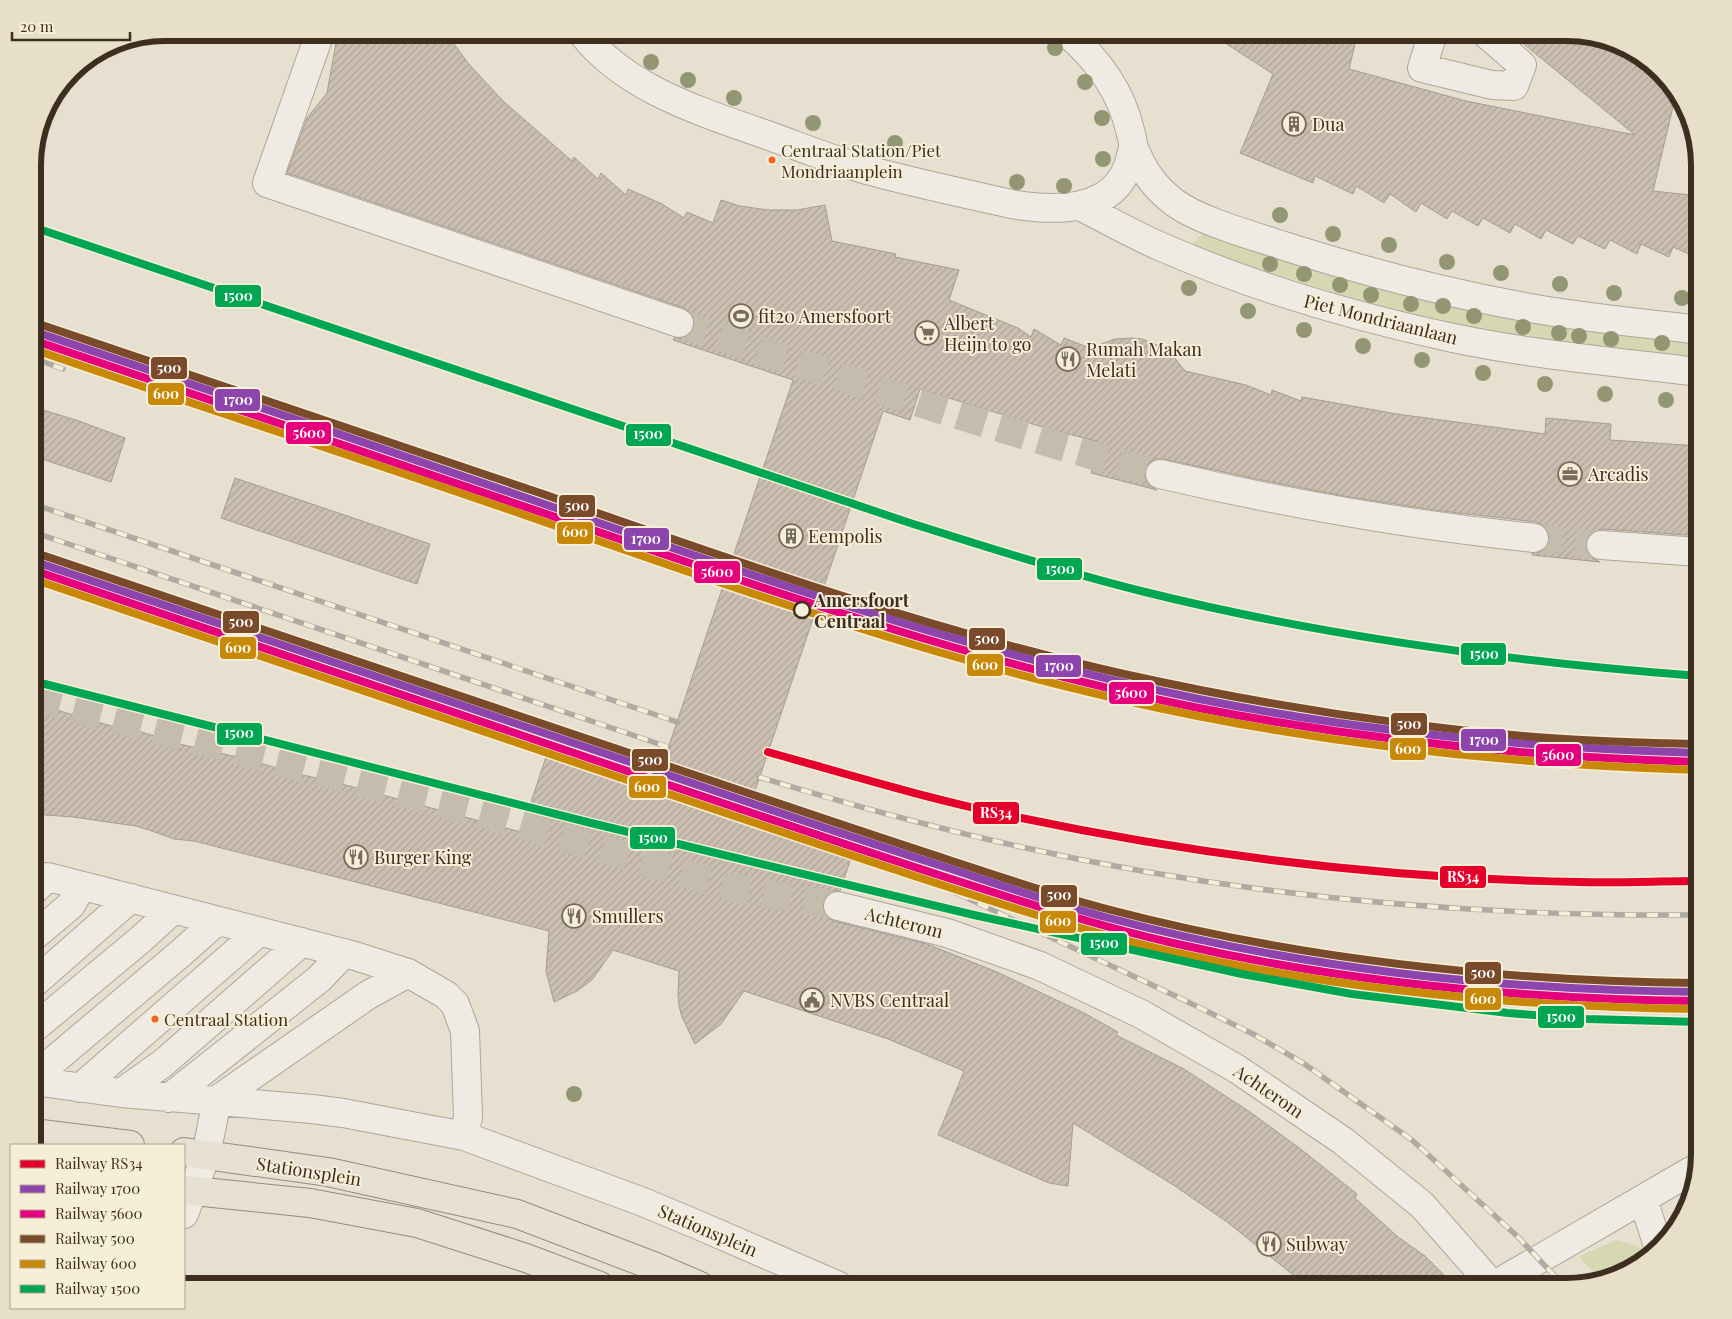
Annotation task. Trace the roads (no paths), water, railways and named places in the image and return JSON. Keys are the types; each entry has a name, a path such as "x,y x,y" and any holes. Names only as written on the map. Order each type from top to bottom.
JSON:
{"main road":[{"path":"42,1134 122,1144"},
{"name":"Stationsplein","path":"195,1154 328,1172 517,1214 681,1278"},
{"name":"Stationsplein","path":"187,1198 310,1203 417,1223 526,1258 579,1278"}],"street":[{"path":"1076,41 1094,60 1110,82 1122,105 1133,146 1142,168 1150,180 1177,204 1199,216 1307,253 1459,294 1532,309 1691,329"},
{"path":"1430,41 1422,68 1492,85 1514,86 1522,65 1495,41"},
{"path":"317,42 268,183 679,323"},
{"path":"589,42 594,49 613,64 660,93 695,109 857,166 922,184 1026,207 1057,209 1080,206 1100,199 1117,185 1126,172 1133,146"},
{"name":"Piet Mondriaanlaan","path":"1080,206 1166,249 1241,278 1301,298 1365,316 1452,338 1531,352 1691,371"},
{"path":"1160,474 1221,488 1361,515 1451,529 1534,538"},
{"path":"1601,545 1691,551"},
{"path":"42,883 48,877 344,953 408,973 446,995 455,1004 465,1031 468,1117 464,1136"},
{"path":"42,929 71,905 82,886"},
{"path":"42,976 131,898"},
{"name":"Achterom","path":"838,906 947,933 1040,966 1141,1014 1237,1069 1343,1141 1422,1205 1486,1278"},
{"path":"42,1022 173,910"},
{"path":"42,1072 217,921"},
{"path":"80,1088 259,932"},
{"path":"121,1093 162,1064 302,942"},
{"path":"169,1098 319,979 344,953"},
{"path":"187,1198 195,1154 217,1100 368,995 408,973"},
{"name":"Stationsplein","path":"42,1082 121,1093 217,1100 343,1113 464,1136 643,1202 821,1278"},
{"path":"1656,1240 1643,1198 1689,1172"},
{"name":"Achterom","path":"1507,1278 1643,1198"}],"tunnel":[{"path":"679,323 978,422 1160,474"},
{"path":"1534,538 1601,545"},
{"path":"42,700 505,820 733,888 838,906"}],"railway":[{"path":"42,361 63,369"},
{"path":"42,507 677,722"},
{"path":"42,535 668,747"},
{"path":"759,777 936,827 1082,860 1169,876 1257,889 1433,907 1610,915 1691,915"},
{"path":"797,823 886,860 1184,1000 1253,1034 1303,1063 1412,1140 1518,1237 1556,1278"}],"rail line":[{"name":"1500","path":"42,230 907,522 1115,584 1213,608 1351,635 1420,646 1559,663 1691,675"},
{"name":"500","path":"42,325 828,591 975,636 1049,656 1175,685 1328,713 1432,727 1535,737 1691,744"},
{"name":"1700","path":"42,334 770,581 940,634 1112,680 1261,711 1385,729 1573,747 1691,753"},
{"name":"5600","path":"42,343 775,592 859,619 1028,668 1199,708 1385,738 1573,756 1691,762"},
{"name":"600","path":"42,352 809,612 885,636 1037,679 1186,714 1332,739 1404,749 1551,763 1691,770"},
{"name":"500","path":"42,555 875,836 1027,886 1107,909 1253,942 1400,964 1549,978 1691,983"},
{"name":"1700","path":"42,564 836,832 1026,894 1105,917 1252,950 1400,973 1549,987 1691,992"},
{"name":"5600","path":"42,573 997,894 1143,936 1303,969 1434,986 1566,997 1691,1001"},
{"name":"600","path":"42,582 997,903 1143,945 1238,966 1369,987 1566,1005 1691,1009"},
{"name":"1500","path":"42,683 591,823 974,915 1242,974 1352,994 1508,1013 1587,1019 1691,1022"},
{"name":"RS34","path":"768,752 953,803 1086,831 1226,854 1296,863 1438,876 1580,882 1691,881"}],"place":[{"name":"Dua","path":"1294,124"},
{"name":"Centraal Station/Piet Mondriaanplein","path":"772,160"},
{"name":"fit20 Amersfoort","path":"741,316"},
{"name":"Albert Heijn to go","path":"927,333"},
{"name":"Rumah Makan Melati","path":"1068,359"},
{"name":"Arcadis","path":"1570,474"},
{"name":"Eempolis","path":"791,536"},
{"name":"Amersfoort Centraal","path":"802,610"},
{"name":"Burger King","path":"356,857"},
{"name":"Smullers","path":"574,916"},
{"name":"NVBS Centraal","path":"812,1000"},
{"name":"Centraal Station","path":"155,1019"},
{"name":"Subway","path":"1269,1244"}]}
